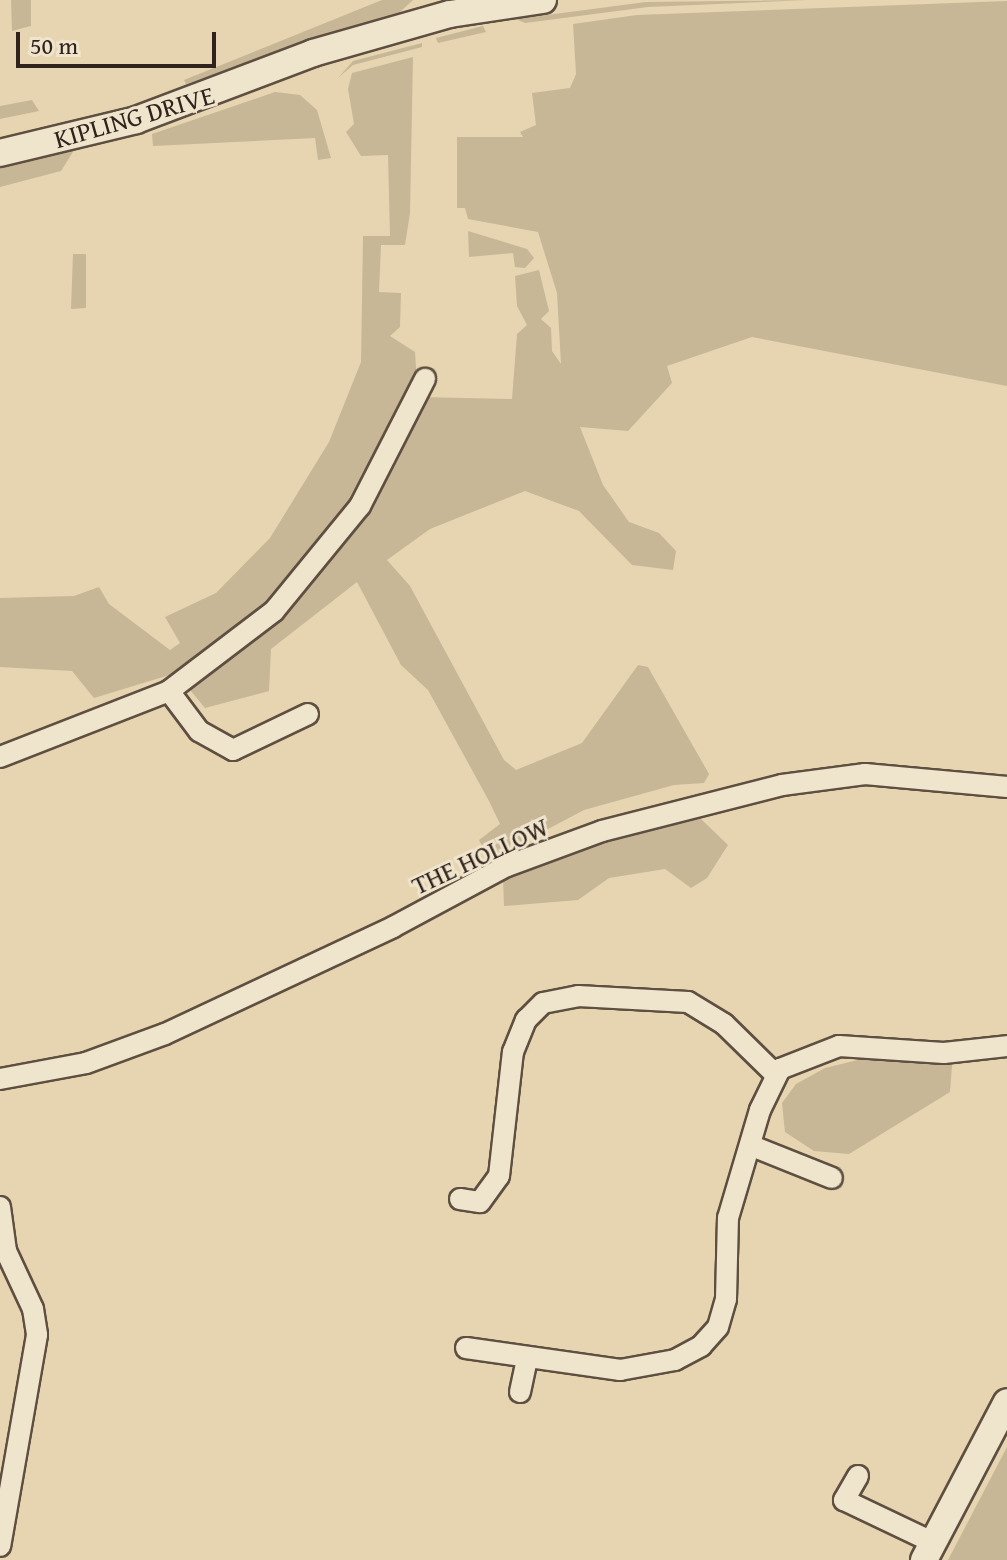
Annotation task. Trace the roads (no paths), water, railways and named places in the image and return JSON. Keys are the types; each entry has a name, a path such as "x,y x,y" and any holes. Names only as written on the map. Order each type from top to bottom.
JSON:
{"street":[{"name":"KIPLING DRIVE","path":"0,153 136,120 313,53 448,7 543,0"},
{"path":"0,757 169,691 274,611 360,506 425,379"},
{"path":"169,691 199,731 233,750 308,714"},
{"name":"THE HOLLOW","path":"0,1079 86,1063 165,1034 393,927 507,866 602,831 782,785 865,774 1007,787"},
{"path":"460,1199 480,1202 499,1176 513,1052 526,1020 543,1003 578,996 688,1002 724,1024 776,1075"},
{"path":"466,1348 527,1358 642,1369 675,1360 701,1346 718,1327 726,1299 728,1218 752,1146 760,1110 776,1075 786,1065 839,1046 944,1053 1007,1046"},
{"path":"752,1146 832,1178"},
{"path":"0,1207 6,1251 33,1309 37,1335 0,1546"},
{"path":"520,1392 527,1358"},
{"path":"858,1476 844,1500 929,1552 1007,1402"}]}
